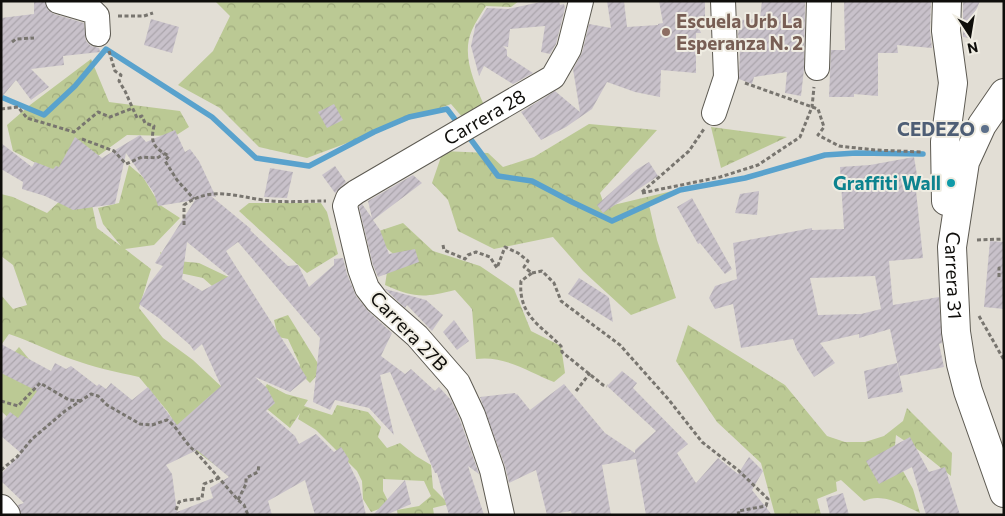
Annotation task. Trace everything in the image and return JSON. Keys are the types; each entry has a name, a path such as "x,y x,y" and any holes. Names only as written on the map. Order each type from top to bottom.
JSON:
{"street":[{"path":"58,1 92,11 97,26"},
{"name":"Carrera 28","path":"346,201 356,192 553,77 569,49 581,1"},
{"path":"714,114 726,76 723,1"},
{"path":"817,68 819,1"},
{"name":"Carrera 31","path":"947,1 946,31 953,83 946,142 946,202 958,206 952,247 956,332 968,391 1004,493"},
{"path":"958,206 965,162 975,137 987,115 1004,93"},
{"name":"Carrera 27B","path":"346,201 345,206 360,269 367,288 377,302 417,336 458,383 473,415 492,470 502,515"},
{"path":"1,509 6,515"}],"path":[{"path":"153,13 144,16 120,16 97,26 104,39 99,47 109,51 115,71 121,75 119,81 137,118 142,116 145,123 154,126 152,140 157,149 169,156 165,162 177,180 194,199"},
{"path":"12,42 16,39 34,38"},
{"path":"726,76 818,109 824,127 818,135 839,146 924,152 946,142"},
{"path":"1,109 18,107 27,118 74,132 98,112 110,117 133,108"},
{"path":"714,114 689,151 642,192 720,177 758,165 800,137 812,107"},
{"path":"82,140 114,152 126,164 142,157 157,158 164,154"},
{"path":"184,225 184,205 194,199 224,193 264,200 346,201"},
{"path":"443,245 444,250 465,259 468,255 476,252 490,257 497,268 506,247 528,261 524,267 532,273"},
{"path":"998,277 999,268 1004,268"},
{"path":"607,386 603,385 562,352 561,346 530,319 520,293 521,281 532,273 542,271 554,283 561,301 620,345 669,400 702,442 738,470 768,499 766,506 738,511 739,515"},
{"path":"576,391 590,373"},
{"path":"1,401 18,406 40,383 70,400 83,400"},
{"path":"1,470 17,457 32,439 65,412 92,394 140,424 152,425 167,420 172,423 188,446 244,505 248,515"},
{"path":"238,500 246,484 246,478 258,472 259,464"},
{"path":"176,510 179,502 202,498 204,484 219,478"}],"green space":[{"path":"215,1 519,1 511,7 486,6 472,30 469,39 468,58 484,105 463,118 451,104 307,158 259,147 220,108 178,85 213,51 230,16"},
{"path":"91,59 109,102 180,111 189,127 175,136 127,135 98,156 91,200 97,228 121,246 103,224 98,208 119,203 129,165 143,177 160,205 180,218 154,245 125,249 151,269 139,308 163,338 193,360 241,405 223,471 188,445 168,412 139,377 79,362 9,334 1,345 1,295 13,309 27,305 13,265 1,256 1,194 13,197 47,213 63,198 49,170 13,151 7,125 30,105"},
{"path":"589,124 657,130 600,193 605,207 672,191 649,205 657,240 676,298 631,315 583,271 553,237 494,249 458,231 448,200 432,183 443,151 488,153 503,167 534,157"},
{"path":"711,127 787,137 721,168"},
{"path":"249,203 321,203 327,212 338,254 307,273 239,211"},
{"path":"403,223 433,251 480,266 514,289 531,331 561,346 565,373 554,382 506,362 486,358 476,359 472,309 455,290 419,295 385,285 387,272 398,258 370,234"},
{"path":"160,252 177,261 199,263 241,283 220,293 203,278 166,270"},
{"path":"288,315 322,370 310,383 297,370 300,365 288,339 278,337 274,320"},
{"path":"688,325 785,385 827,436 845,442 865,442 884,436 903,421 907,408 952,453 951,476 920,451 896,435 894,455 913,489 920,513 900,503 885,499 878,498 864,501 841,480 836,482 837,491 817,499 821,515 775,515 761,463 717,422 676,361"},
{"path":"19,347 68,406 30,438 1,411 1,368"},
{"path":"267,384 286,394 308,400 304,406 332,415 337,405 368,412 381,427 378,437 387,448 400,443 431,465 433,488 449,504 433,508 434,515 398,515 397,510 419,506 431,496 424,481 383,479 383,491 390,505 371,512 363,499 362,481 357,471 316,430 298,419 300,413 290,428 256,400"}],"building":[{"path":"34,1 45,1 48,10 54,14 84,23 86,41 91,46 99,48 100,52 63,56 64,65 31,69 49,87 31,100 16,80 1,98 1,18 34,14"},
{"path":"545,1 559,1 560,5 564,4 565,8 556,44 550,54 541,52 545,26 510,29 508,47 503,46 507,50 507,56 533,73 513,84 484,66 479,76 471,46 476,23 487,8 508,9"},
{"path":"607,1 624,1 627,27 663,23 659,1 705,1 705,22 697,23 701,33 696,33 696,73 661,70 660,97 635,92 607,82 592,109 566,127 541,140 521,112 555,91 580,112 573,69 582,53 589,24 611,28"},
{"path":"762,1 805,1 804,69 801,96 785,93 787,72 754,77 752,84 739,79 740,48 738,34 741,20 760,18"},
{"path":"844,1 931,1 930,31 932,48 897,45 898,53 878,53 878,96 854,94 854,97 829,97 831,50 845,50"},
{"path":"963,1 980,1 970,24 969,38 963,37"},
{"path":"151,19 179,27 172,53 144,45"},
{"path":"334,104 343,120 327,128 318,112"},
{"path":"175,130 185,152 190,149 199,161 216,197 211,196 251,229 288,266 298,265 309,287 334,265 334,259 343,258 356,296 368,311 392,333 381,356 405,374 411,369 435,391 439,387 451,400 479,474 468,466 484,515 449,515 437,473 435,473 390,372 380,375 394,435 369,408 335,400 330,410 313,402 320,338 238,242 226,251 307,378 290,392 255,377 267,388 275,403 266,411 295,436 299,444 316,434 334,452 341,447 349,459 348,462 359,484 366,515 315,515 305,480 268,501 272,515 21,515 18,505 24,503 1,481 1,474 21,453 1,436 1,423 10,412 18,418 37,391 1,373 1,344 51,371 55,363 66,369 71,366 97,386 99,384 106,389 111,383 132,400 148,387 177,425 221,386 202,344 194,351 190,345 160,319 139,304 149,284 163,266 155,263 195,200 158,206 154,193 126,153 115,204 73,210 45,196 22,189 23,182 1,169 1,143 32,167 35,162 53,169 56,166 59,167 75,137 102,158 140,135 146,142","holes":["187,242 229,276 202,291 182,279","197,450 229,477 210,488 213,498 177,512 172,474 166,465"]},
{"path":"914,157 918,181 915,181 923,258 889,261 893,305 939,297 942,343 939,344 944,367 900,376 890,329 859,338 859,334 820,343 835,363 814,377 797,350 793,339 741,348 733,304 715,309 709,298 715,286 737,279 733,243 812,228 812,230 844,229 840,167 870,165","holes":["875,276 881,309 861,314 818,315 810,278"]},
{"path":"649,162 658,176 603,213 597,205 636,170"},
{"path":"335,166 346,182 335,193 322,175"},
{"path":"270,168 293,172 287,198 264,197"},
{"path":"413,175 422,183 373,220 380,230 389,254 415,249 419,262 378,277 373,265 359,207 362,204 372,218 368,201"},
{"path":"759,191 757,215 735,213 740,194"},
{"path":"692,198 732,269 725,274 700,243 698,244 677,207"},
{"path":"990,241 1004,242 1004,309 984,307"},
{"path":"579,278 609,298 613,322 568,294"},
{"path":"385,289 426,300 443,315 432,331 407,305 405,308"},
{"path":"454,320 469,341 457,350 443,332"},
{"path":"897,363 903,392 868,399 864,371"},
{"path":"622,371 637,383 633,388 688,444 677,453 696,483 718,458 738,474 749,457 763,471 752,490 772,515 646,515 636,459 602,465 611,515 572,515 571,511 547,515 536,470 509,483 505,466 480,397 515,393 530,410 564,384 605,433 635,453 635,450 656,431 607,386"},
{"path":"910,437 929,472 945,467 960,515 926,515 912,467 879,484 866,461"},
{"path":"405,480 411,504 386,515 373,515"},
{"path":"843,493 849,515 830,515 826,498"}],"waterway":[{"path":"1,97 44,115 75,86 106,49 212,117 256,158 309,166 374,132 409,117 447,109 460,126"},
{"path":"466,133 498,176 532,181 612,221 680,190 745,178 825,155 856,153 923,154"}],"place":[{"name":"Escuela Urb La Esperanza N. 2","path":"666,32"},
{"name":"CEDEZO","path":"985,129"},
{"name":"Graffiti Wall","path":"951,183"}]}
